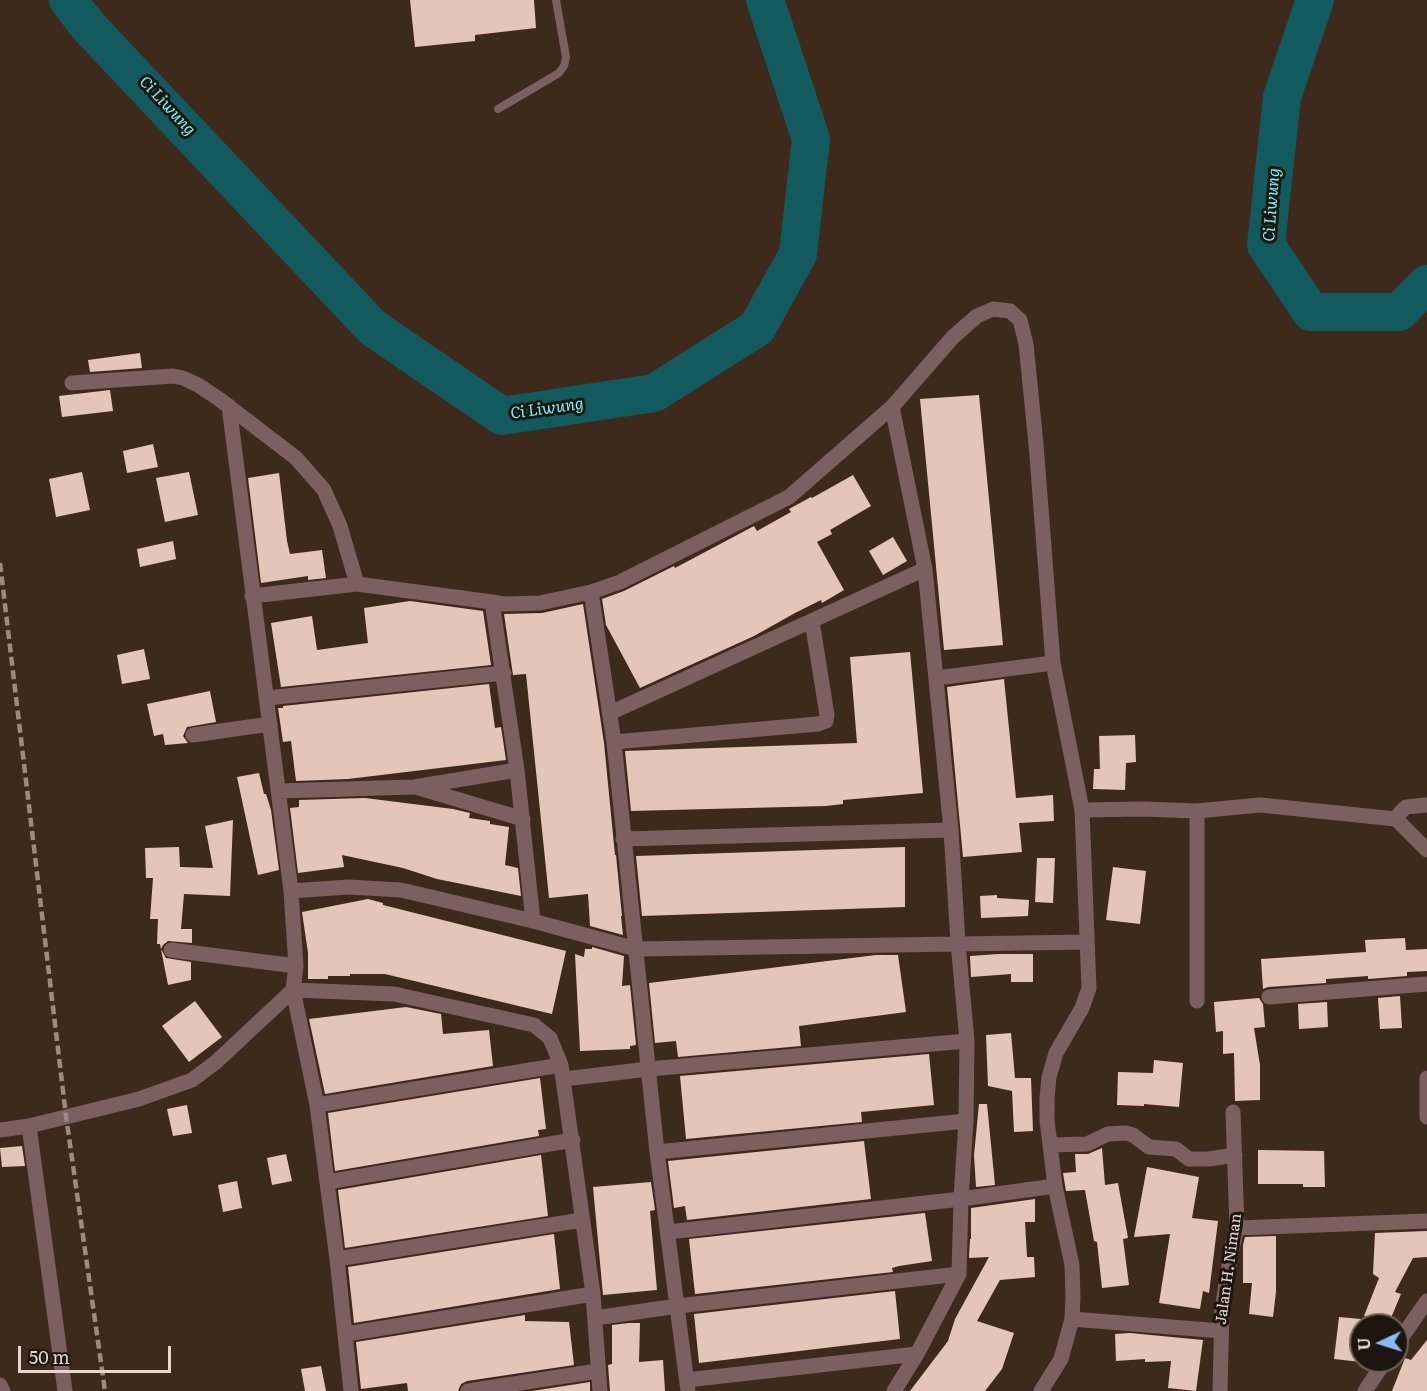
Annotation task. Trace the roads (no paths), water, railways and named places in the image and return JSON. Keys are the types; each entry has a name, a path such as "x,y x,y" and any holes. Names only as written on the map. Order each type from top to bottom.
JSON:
{"street":[{"path":"252,596 357,584 503,604 540,603 591,592 620,582 789,497 892,407 953,337 977,316 993,309 1010,311 1020,320 1026,344 1036,444 1053,663 1082,810 1089,988 1082,1008 1056,1053 1049,1077 1047,1120 1055,1186 1072,1265 1074,1297 1072,1319 1061,1359 1041,1391"},
{"path":"72,383 173,376 198,385 229,406 296,458 324,490 340,526 357,584"},
{"path":"229,406 291,891 296,966 293,990 317,1105 351,1391"},
{"path":"892,407 925,569 951,830 967,1041 959,1274 917,1354 894,1391"},
{"path":"610,713 925,569"},
{"path":"591,592 614,742 657,1152 687,1386 917,1354"},
{"path":"492,602 518,770 533,921"},
{"path":"614,742 818,724 826,721 827,715 812,621"},
{"path":"937,678 1053,663"},
{"path":"267,698 504,673"},
{"path":"193,735 270,724"},
{"path":"278,791 414,787 518,770"},
{"path":"414,787 523,819"},
{"path":"1082,810 1197,811 1260,805 1396,819 1427,850"},
{"path":"1396,819 1406,807 1427,805"},
{"path":"1197,811 1197,1001"},
{"path":"624,839 951,830"},
{"path":"291,891 348,887 401,890 533,921 636,949 1087,942"},
{"path":"171,950 296,966"},
{"path":"1269,997 1427,984"},
{"path":"0,1130 29,1126 139,1099 192,1080 216,1062 293,990 394,994 534,1025 550,1038 562,1072 593,1294 600,1391"},
{"path":"317,1105 562,1072 649,1068 967,1041"},
{"path":"1427,1078 1427,1117"},
{"name":"Jalan H. Niman","path":"1220,1391 1221,1331 1226,1277 1237,1228 1233,1112"},
{"path":"657,1152 966,1121"},
{"path":"29,1126 65,1391"},
{"path":"1051,1145 1087,1144 1108,1134 1126,1133 1133,1135 1149,1147 1176,1149 1189,1159 1235,1155"},
{"path":"327,1182 573,1140"},
{"path":"668,1232 961,1199 1055,1186"},
{"path":"337,1259 582,1221"},
{"path":"1237,1228 1427,1221"},
{"path":"595,1318 678,1306 959,1274"},
{"path":"345,1334 593,1294"},
{"path":"1409,1327 1427,1301"},
{"path":"1072,1319 1221,1331"},
{"path":"468,1391 598,1371"},
{"path":"1365,1391 1377,1373"},
{"path":"0,1384 3,1391"}],"lane":[{"path":"498,109 559,73 564,66 566,57 556,0"}],"waterway":[{"name":"Ci Liwung","path":"68,0 88,26 373,328 502,416 654,393 757,328 798,254 811,139 765,0"},
{"name":"Ci Liwung","path":"1315,0 1282,97 1266,245 1311,312 1399,312 1427,284"}],"railway":[{"path":"0,563 66,1116 105,1391"}]}
